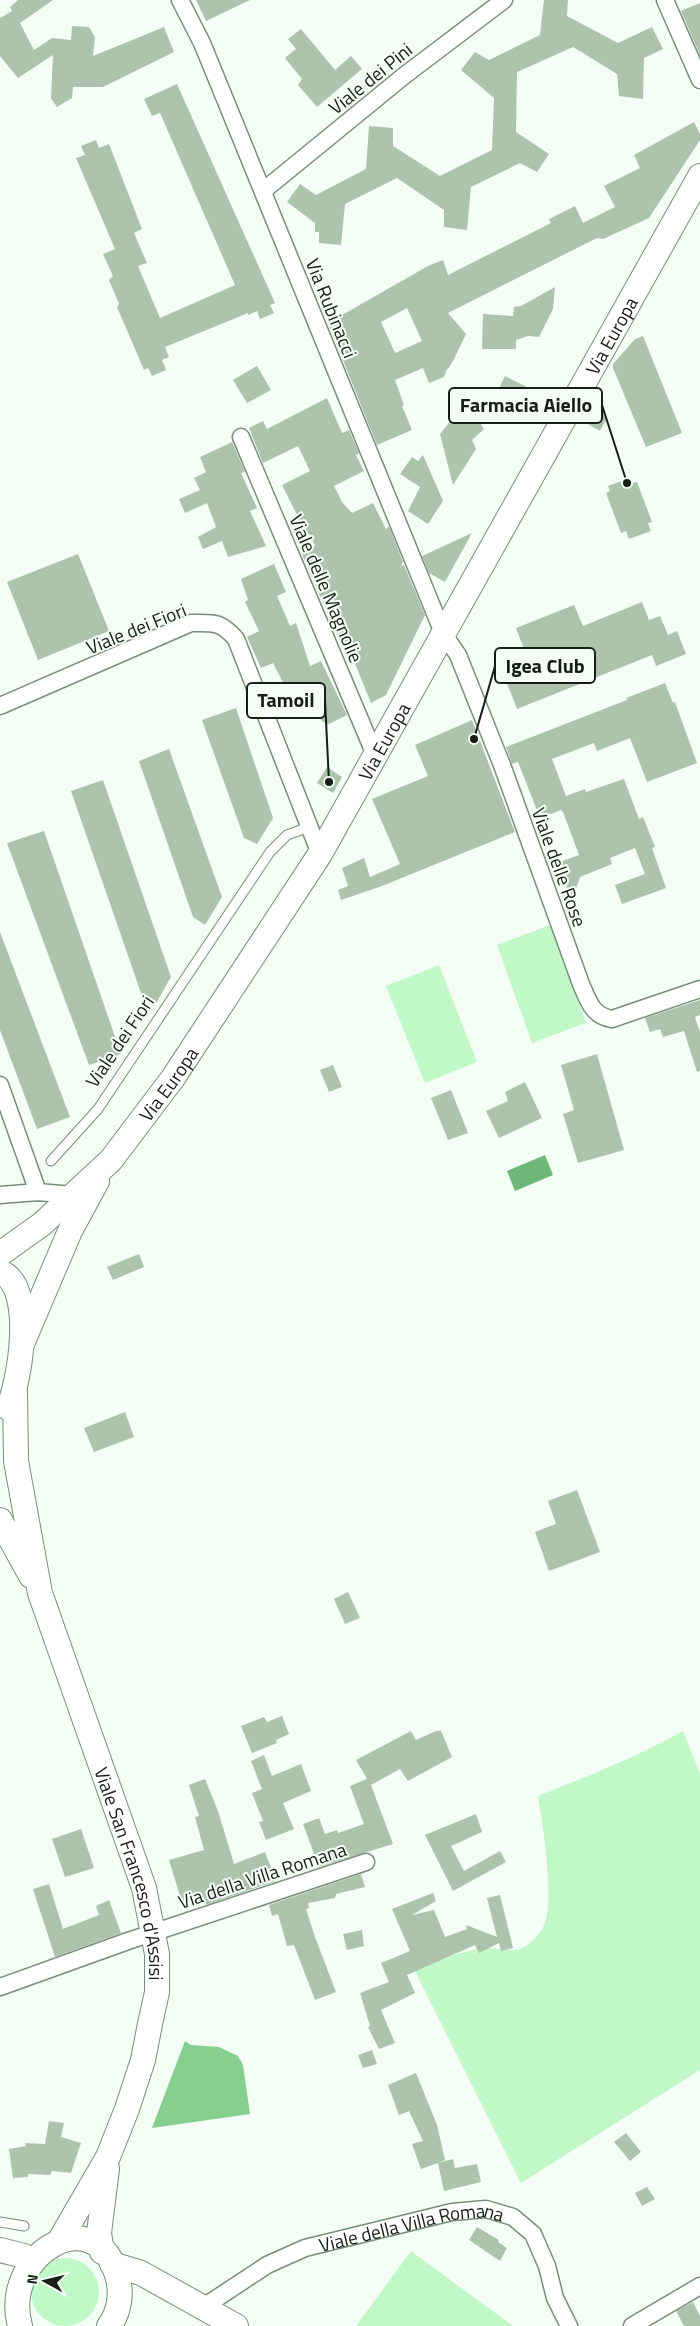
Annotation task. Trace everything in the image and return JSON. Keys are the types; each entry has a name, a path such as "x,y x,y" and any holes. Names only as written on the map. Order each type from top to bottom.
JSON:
{"street":[{"name":"Via Rubinacci","path":"180,0 202,43 443,633"},
{"name":"Viale dei Pini","path":"263,191 405,75 504,0"},
{"path":"662,1 700,80"},
{"name":"Via Europa","path":"0,1254 42,1224 105,1166 173,1078 320,854 700,176"},
{"name":"Viale delle Magnolie","path":"241,437 375,755"},
{"name":"Viale dei Fiori","path":"0,706 191,623 215,622 226,628 236,639 320,854"},
{"name":"Viale delle Rose","path":"443,633 458,655 502,764 580,984 591,1008 602,1018 612,1019 700,989"},
{"path":"0,1085 38,1192"},
{"path":"22,1344 70,1231 105,1166"},
{"path":"0,1194 38,1192 74,1195"},
{"path":"0,1272 12,1281 17,1292 21,1313 22,1344 14,1393 0,1422"},
{"name":"Viale San Francesco d'Assisi","path":"14,1393 16,1461 40,1593 144,1888 157,1954 156,1992 143,2060 108,2157 61,2238"},
{"name":"Viale San Francesco d'Assisi","path":"0,1520 40,1593"},
{"name":"Via della Villa Romana","path":"0,1987 154,1932 366,1862"},
{"name":"Viale San Francesco d'Assisi","path":"108,2157 99,2233 107,2258 120,2286 120,2300 109,2326"},
{"name":"Viale della Villa Romana","path":"202,2308 267,2265 305,2248 452,2212 486,2209 513,2217 533,2234 547,2266 555,2298 569,2326"},
{"path":"11,2316 10,2286 16,2268 24,2256 40,2244 61,2238 79,2240 107,2258 141,2273 236,2326"},
{"path":"0,2250 24,2256"},
{"path":"632,2326 700,2286"}],"lane":[{"name":"Viale dei Fiori","path":"51,1161 98,1109 270,852 287,836 309,827"},
{"path":"0,2222 24,2226"}],"shaded area":[{"path":"550,925 586,1023 532,1043 497,945"},
{"path":"439,965 477,1062 425,1083 386,986"},
{"path":"545,1155 553,1175 515,1191 507,1171"},
{"path":"683,1731 700,1774 700,2070 521,2183 414,1969 466,1951 484,1948 518,1949 533,1941 545,1923 548,1896 547,1860 538,1796 630,1758"},
{"path":"185,2041 191,2045 219,2047 238,2056 243,2065 250,2114 152,2128"},
{"path":"411,2251 513,2326 356,2326"},
{"path":"65,2258 78,2260 89,2268 97,2279 99,2292 97,2305 89,2316 78,2324 65,2326 52,2324 41,2316 33,2305 31,2292 33,2279 41,2268 52,2260"}],"building":[{"path":"18,0 53,0 20,23 34,50 52,38 71,40 72,26 89,27 95,37 93,56 164,27 174,52 103,87 73,87 72,98 57,107 51,98 53,55 18,78 0,56 0,18 12,11 10,7"},
{"path":"196,0 250,0 206,21"},
{"path":"544,0 568,0 567,16 618,43 652,27 663,49 644,58 643,99 619,96 617,74 573,47 517,72 516,132 549,154 537,172 520,163 471,187 467,230 444,227 444,210 397,178 345,204 341,245 319,243 319,232 315,232 315,223 287,202 300,184 316,195 366,169 369,126 393,128 393,146 440,176 492,150 494,98 461,70 475,52 489,60 540,35"},
{"path":"700,3 700,55 681,11"},
{"path":"301,29 335,70 351,56 362,69 317,107 298,85 302,79 285,58 296,49 288,39"},
{"path":"177,84 275,303 270,305 274,313 260,319 257,311 248,315 248,313 165,347 169,357 162,360 166,370 152,376 148,368 144,370 117,307 119,304 109,280 113,276 103,254 115,249 76,158 85,155 81,146 96,140 99,148 109,144 142,229 134,233 147,263 138,266 160,318 235,285 160,113 152,116 144,99"},
{"path":"694,122 700,134 700,140 649,218 603,239 597,238 448,313 466,334 453,361 444,377 429,383 423,368 395,380 404,405 402,406 412,430 377,445 328,323 428,266 443,260 448,275 551,223 549,219 575,206 583,223 615,207 604,186 640,168 634,155","holes":["407,308 422,341 395,353 381,322"]},
{"path":"555,287 553,309 539,337 528,336 516,340 516,349 482,349 483,314 513,316 514,307 521,306"},
{"path":"643,336 682,433 646,447 613,368 613,364 635,339"},
{"path":"257,366 271,390 247,403 233,380"},
{"path":"505,376 552,400 543,417 497,393"},
{"path":"327,398 342,433 349,430 359,453 356,455 364,471 334,486 342,502 352,513 373,503 386,529 389,526 403,562 401,566 404,565 425,615 386,695 371,703 347,644 342,646 301,552 315,546 310,534 307,535 282,485 310,471 298,446 263,463 249,428 263,421 267,429"},
{"path":"601,402 607,418 600,431 588,424"},
{"path":"471,408 484,429 472,440 476,449 453,485 440,434 452,419"},
{"path":"232,442 245,472 241,473 257,508 250,511 266,546 228,557 222,541 203,549 198,537 216,527 207,503 185,513 179,499 200,490 194,478 206,472 200,457"},
{"path":"423,455 443,501 428,524 408,511 420,487 400,474 412,457 418,461"},
{"path":"630,478 632,483 637,482 652,522 648,523 651,531 629,539 626,531 621,533 606,493 610,491 608,486"},
{"path":"472,533 445,582 429,573 422,556"},
{"path":"78,554 109,631 38,660 7,582"},
{"path":"274,564 286,592 277,596 290,626 296,623 310,666 321,661 347,715 327,725 313,713 304,699 294,704 273,663 261,668 247,637 259,631 245,602 248,600 241,579"},
{"path":"642,602 649,620 660,616 668,635 677,631 686,654 656,666 652,655 517,709 498,660 524,649 516,628 574,605 583,626"},
{"path":"665,683 673,703 675,702 697,763 647,782 630,738 597,751 594,743 552,759 566,796 585,789 586,792 624,779 639,819 643,817 655,847 652,848 666,888 622,904 615,885 645,874 635,848 610,858 612,864 580,877 572,900 557,863 579,855 563,812 561,810 540,818 518,762 512,764 506,747 627,700 626,698"},
{"path":"236,708 273,818 257,844 244,838 202,720"},
{"path":"472,720 515,832 382,886 341,900 338,890 348,886 342,868 364,858 370,877 400,864 372,799 428,776 415,745"},
{"path":"169,749 222,897 205,925 193,917 139,761"},
{"path":"327,767 342,777 333,793 317,783"},
{"path":"103,780 171,977 155,1005 142,996 71,791"},
{"path":"44,831 121,1054 89,1065 7,843"},
{"path":"0,932 70,1117 37,1129 0,1030"},
{"path":"700,1000 700,1015 695,1017 700,1032 700,1071 697,1072 684,1031 663,1037 660,1029 650,1032 645,1018"},
{"path":"597,1054 624,1150 578,1163 563,1114 574,1110 561,1065"},
{"path":"333,1065 342,1087 329,1092 320,1070"},
{"path":"525,1082 542,1118 499,1138 486,1111 508,1101 505,1092"},
{"path":"451,1090 468,1133 448,1140 431,1098"},
{"path":"139,1254 144,1267 113,1280 107,1267"},
{"path":"125,1412 134,1437 94,1452 84,1428"},
{"path":"577,1490 600,1552 549,1571 535,1532 556,1524 548,1501"},
{"path":"348,1592 360,1618 345,1624 334,1599"},
{"path":"282,1716 289,1734 276,1740 277,1743 252,1753 241,1726 264,1717 267,1722"},
{"path":"411,1731 416,1740 436,1731 441,1731 452,1757 408,1781 400,1769 371,1785 393,1844 319,1867 303,1824 319,1818 325,1834 337,1830 338,1833 364,1824 350,1786 367,1779 356,1760"},
{"path":"264,1755 272,1776 301,1764 311,1791 283,1803 294,1829 266,1840 259,1822 263,1821 252,1793 262,1789 251,1761"},
{"path":"205,1779 218,1811 234,1864 265,1852 276,1881 206,1905 204,1897 182,1903 169,1860 204,1850 195,1817 199,1816 189,1785"},
{"path":"476,1814 482,1832 451,1846 464,1871 500,1851 506,1862 453,1891 425,1835"},
{"path":"81,1829 94,1868 65,1877 52,1839"},
{"path":"361,1874 365,1887 336,1894 335,1898 308,1903 309,1908 306,1909 336,1992 315,2000 294,1945 287,1946 278,1914 272,1916 269,1905"},
{"path":"49,1884 63,1929 99,1915 96,1906 109,1900 121,1933 55,1957 33,1889"},
{"path":"433,1893 436,1901 412,1915 434,1910 445,1937 467,1929 466,1925 497,1937 487,1898 500,1895 513,1948 501,1951 499,1943 479,1953 475,1945 407,1975 415,1993 381,2010 395,2043 379,2049 368,2027 370,2026 360,1993 389,1982 381,1963 410,1951 392,1909"},
{"path":"362,1930 364,1946 347,1950 343,1934"},
{"path":"372,2050 377,2064 363,2068 358,2055"},
{"path":"416,2073 437,2125 445,2160 421,2169 412,2144 423,2141 409,2111 399,2115 388,2085"},
{"path":"49,2121 64,2123 61,2137 81,2143 71,2173 52,2171 50,2175 28,2174 28,2177 13,2178 9,2149 26,2146 25,2143 45,2144"},
{"path":"626,2133 641,2152 630,2161 614,2142"},
{"path":"453,2159 455,2168 477,2164 481,2182 444,2191 438,2163"},
{"path":"647,2187 655,2199 642,2206 635,2193"},
{"path":"477,2227 499,2240 498,2242 507,2248 500,2261 469,2240"},
{"path":"693,2302 700,2316 700,2326 684,2326 676,2311"}],"place":[{"name":"Farmacia Aiello","path":"627,483"},
{"name":"Igea Club","path":"474,739"},
{"name":"Tamoil","path":"329,782"}]}
